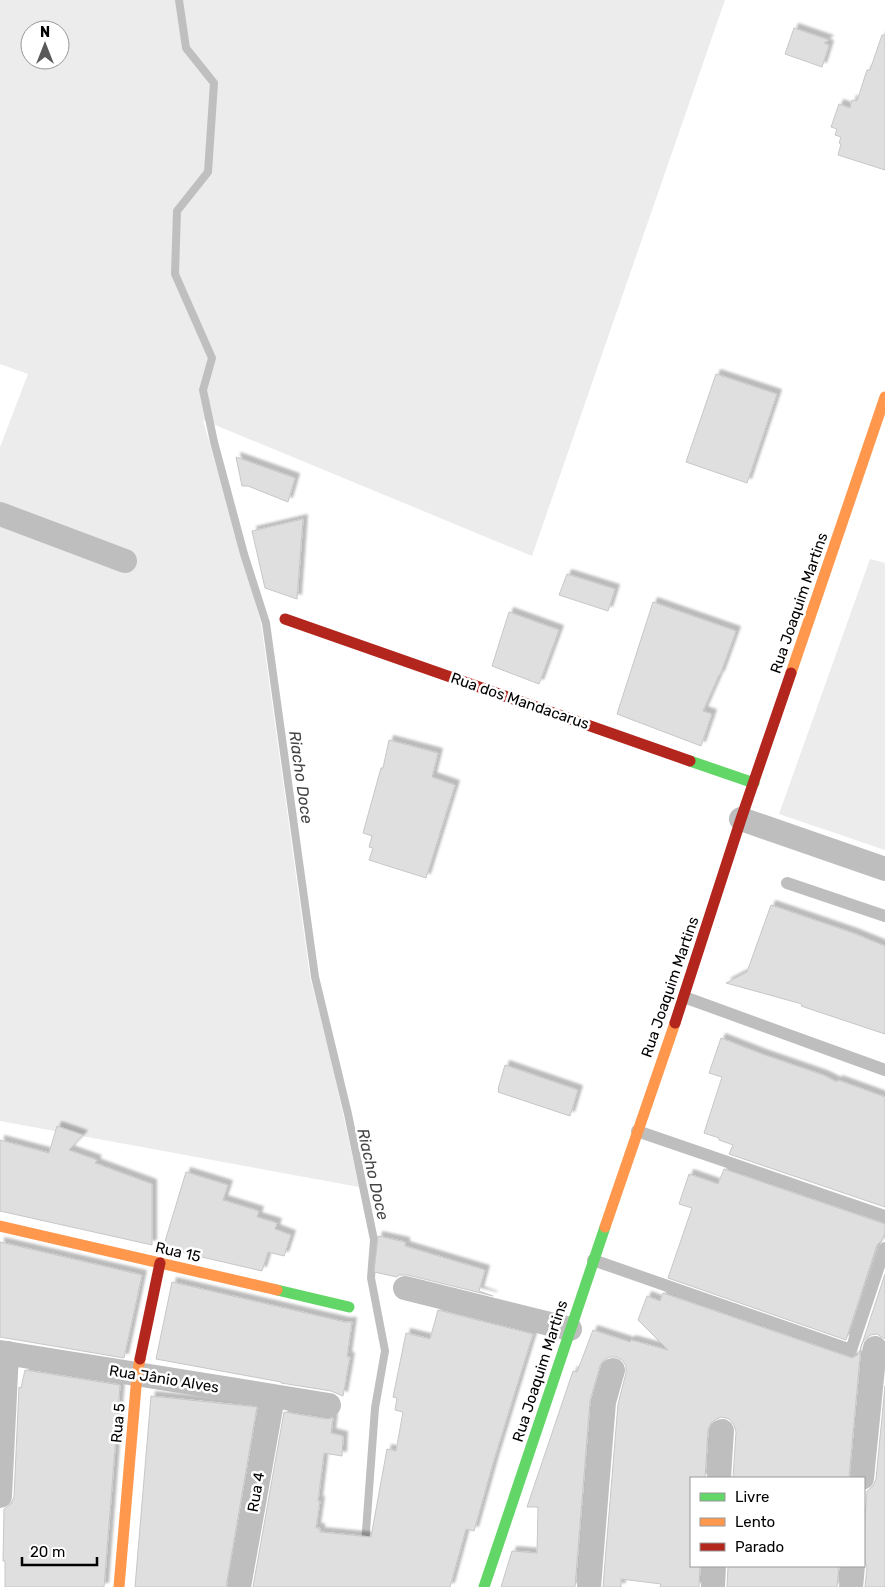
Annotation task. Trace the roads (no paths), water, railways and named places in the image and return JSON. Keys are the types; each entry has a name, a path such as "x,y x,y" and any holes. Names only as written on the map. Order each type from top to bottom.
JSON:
{"street":[{"name":"Rua Joaquim Martins","path":"484,1587 593,1260 684,997 741,819 885,397"},
{"path":"0,514 125,561"},
{"name":"Rua dos Mandacarus","path":"285,619 754,783"},
{"path":"741,819 885,869"},
{"name":"Rua 15","path":"0,1226 349,1307"},
{"name":"Rua 5","path":"119,1587 137,1375 160,1263"},
{"path":"406,1288 570,1329"},
{"path":"862,1477 875,1348"},
{"path":"0,1496 4,1352"},
{"name":"Rua Jânio Alves","path":"4,1352 329,1405"},
{"path":"589,1587 604,1402 613,1370"},
{"name":"Rua 4","path":"239,1587 273,1397"},
{"path":"719,1477 722,1431"},
{"path":"713,1587 714,1567"},
{"path":"851,1587 853,1567"}],"lane":[{"path":"787,884 885,916"},
{"path":"684,997 885,1070"},
{"path":"637,1131 885,1216"},
{"path":"593,1260 851,1350 885,1248"}],"waterway":[{"name":"Riacho Doce","path":"179,0 186,48 214,83 208,172 177,211 175,274 212,358 203,390 214,442 244,554 266,623 315,977 348,1114 374,1240 371,1278 385,1351 375,1408 365,1545"}]}
